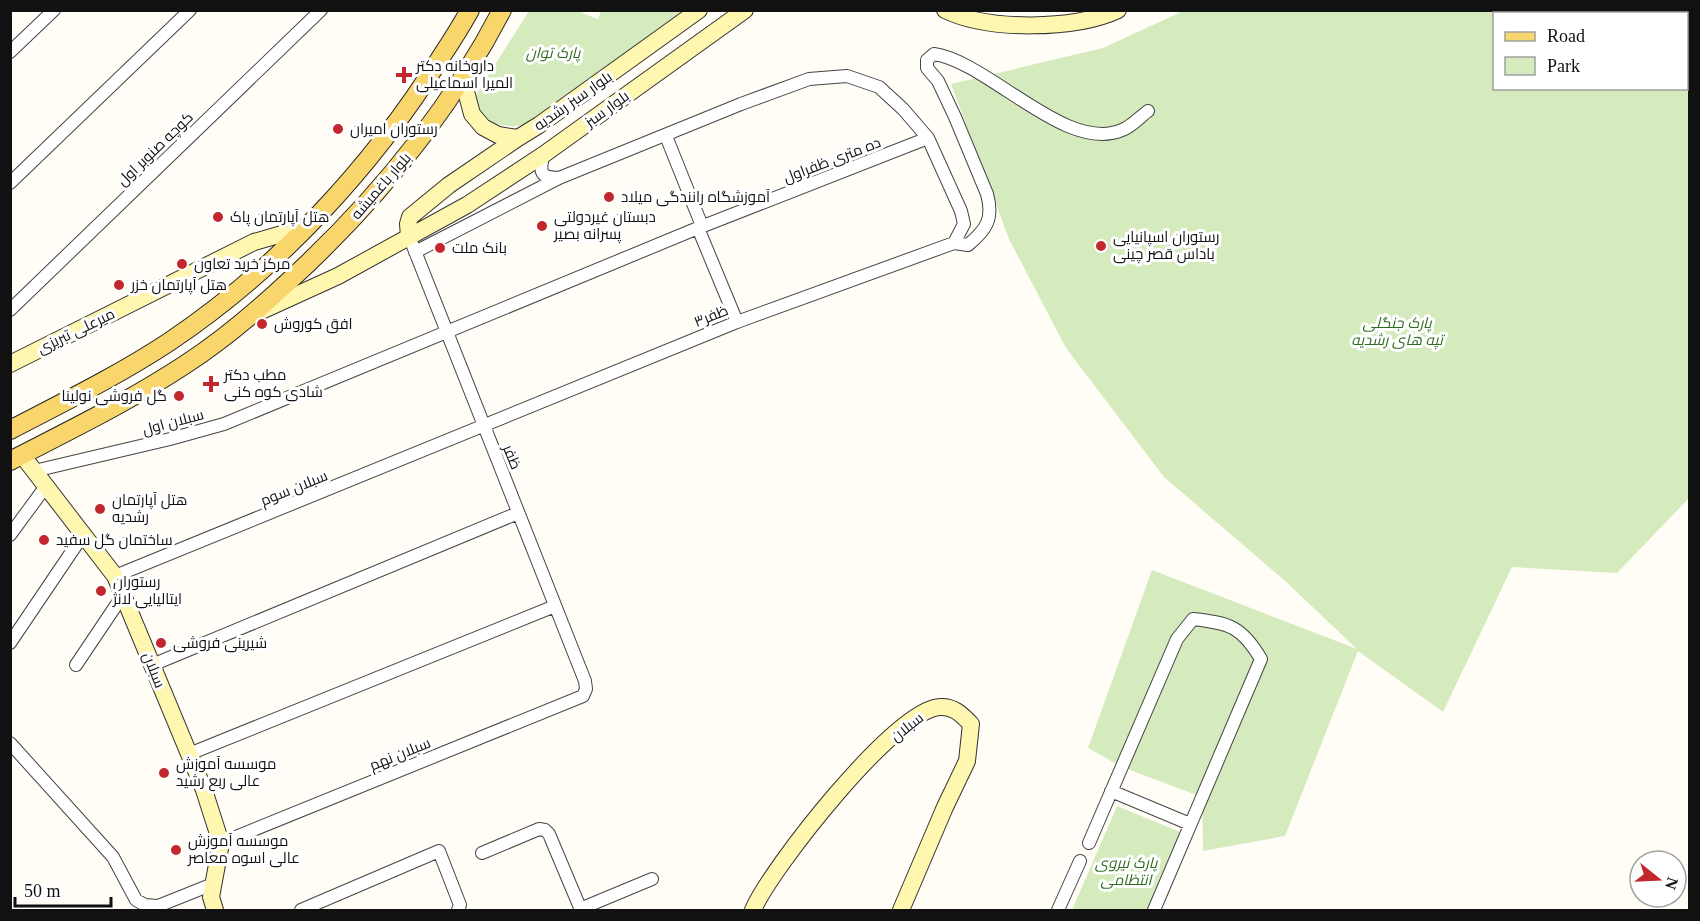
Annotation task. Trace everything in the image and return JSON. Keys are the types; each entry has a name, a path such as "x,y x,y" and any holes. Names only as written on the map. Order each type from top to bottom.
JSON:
{"main road":[{"name":"بلوار باغمیشه","path":"10,430 125,370 171,340 236,292 306,227 361,166 414,100 470,10"},
{"name":"بلوار باغمیشه","path":"16,458 143,391 187,364 253,315 312,260 366,204 425,134 463,80 502,10"}],"street":[{"path":"10,52 54,10"},
{"path":"10,183 190,10"},
{"name":"کوچه صنوبر اول","path":"10,310 321,10"},
{"name":"بلوار سبز رشدیه","path":"463,80 472,114 483,127 498,135 518,138 699,10"},
{"name":"بلوار سبز","path":"253,315 412,244 543,155 745,10"},
{"path":"945,10 998,25 1070,24 1118,10"},
{"name":"ظفر۳","path":"484,427 737,322 954,243 968,245 984,231 991,207 955,117 938,81 927,68 927,60 934,54 943,55 978,72 1048,118 1094,135 1122,130 1148,111"},
{"path":"518,138 449,185 410,217 408,224 412,244 559,178 741,104 809,79 847,76 879,87 903,109 928,138 961,211 964,224 954,243"},
{"path":"666,136 737,322"},
{"name":"ده متری ظفراول","path":"447,333 700,227 928,138"},
{"path":"543,155 540,170 543,175 547,178 559,178"},
{"name":"میرعلی تبریزی","path":"10,364 254,242 306,227"},
{"name":"ظفر","path":"412,244 585,681 586,689"},
{"name":"سبلان اول","path":"34,471 170,440 224,424 447,333"},
{"name":"سبلان سوم","path":"115,576 484,427"},
{"name":"سبلان","path":"16,458 34,471 115,576 204,790 221,843 211,897 215,910"},
{"path":"10,535 46,486"},
{"path":"152,665 518,513"},
{"path":"10,643 83,535"},
{"path":"76,665 123,595"},
{"path":"189,754 555,606"},
{"path":"1089,843 1177,639 1193,619 1214,621 1237,629 1249,640 1261,659 1154,910"},
{"name":"سبلان نهم","path":"221,843 583,696 586,689"},
{"name":"سبلان","path":"753,910 789,852 823,808 876,752 920,713 940,707 956,709 971,724 967,761 901,910"},
{"path":"10,743 113,857 136,900 145,905 158,906 213,884"},
{"path":"1111,791 1190,824"},
{"path":"482,853 539,829 545,830 549,834 581,910 652,879"},
{"path":"301,910 439,851 460,905 458,910"},
{"path":"1058,910 1080,861"}],"green space":[{"name":"پارک توان","path":"529,11 577,11 598,19 601,11 685,11 522,126 501,125 490,120 476,105 476,95"},
{"name":"پارک جنگلی تپه های رشدیه","path":"1183,11 1689,11 1689,498 1617,573 1512,567 1443,712 1358,651 1285,836 1203,851 1202,797 1122,767 1088,748 1152,570 1357,649 1284,580 1164,477 1066,348 1009,239 951,84 1103,48"},
{"name":"پارک نیروی انتظامی","path":"1117,806 1180,832 1147,910 1072,910"}],"place":[{"name":"داروخانه دکتر المیرا اسماعیلی","path":"404,75"},
{"name":"رستوران امیران","path":"338,129"},
{"name":"آموزشگاه رانندگی میلاد","path":"609,197"},
{"name":"هتل آپارتمان پاک","path":"218,217"},
{"name":"دبستان غیردولتی پسرانه بصیر","path":"542,226"},
{"name":"رستوران اسپانیایی باداس قصر چینی","path":"1101,246"},
{"name":"بانک ملت","path":"440,248"},
{"name":"مرکز خرید تعاون","path":"182,264"},
{"name":"هتل آپارتمان خزر","path":"119,285"},
{"name":"افق کوروش","path":"262,324"},
{"name":"مطب دکتر شادی کوه کنی","path":"211,384"},
{"name":"گل فروشی نولینا","path":"179,396"},
{"name":"هتل آپارتمان رشدیه","path":"100,509"},
{"name":"ساختمان گل سفید","path":"44,540"},
{"name":"رستوران ایتالیایی لانژ","path":"101,591"},
{"name":"شیرینی فروشی","path":"161,643"},
{"name":"موسسه آموزش عالی ربع رشید","path":"164,773"},
{"name":"موسسه آموزش عالی اسوه معاصر","path":"176,850"}]}
